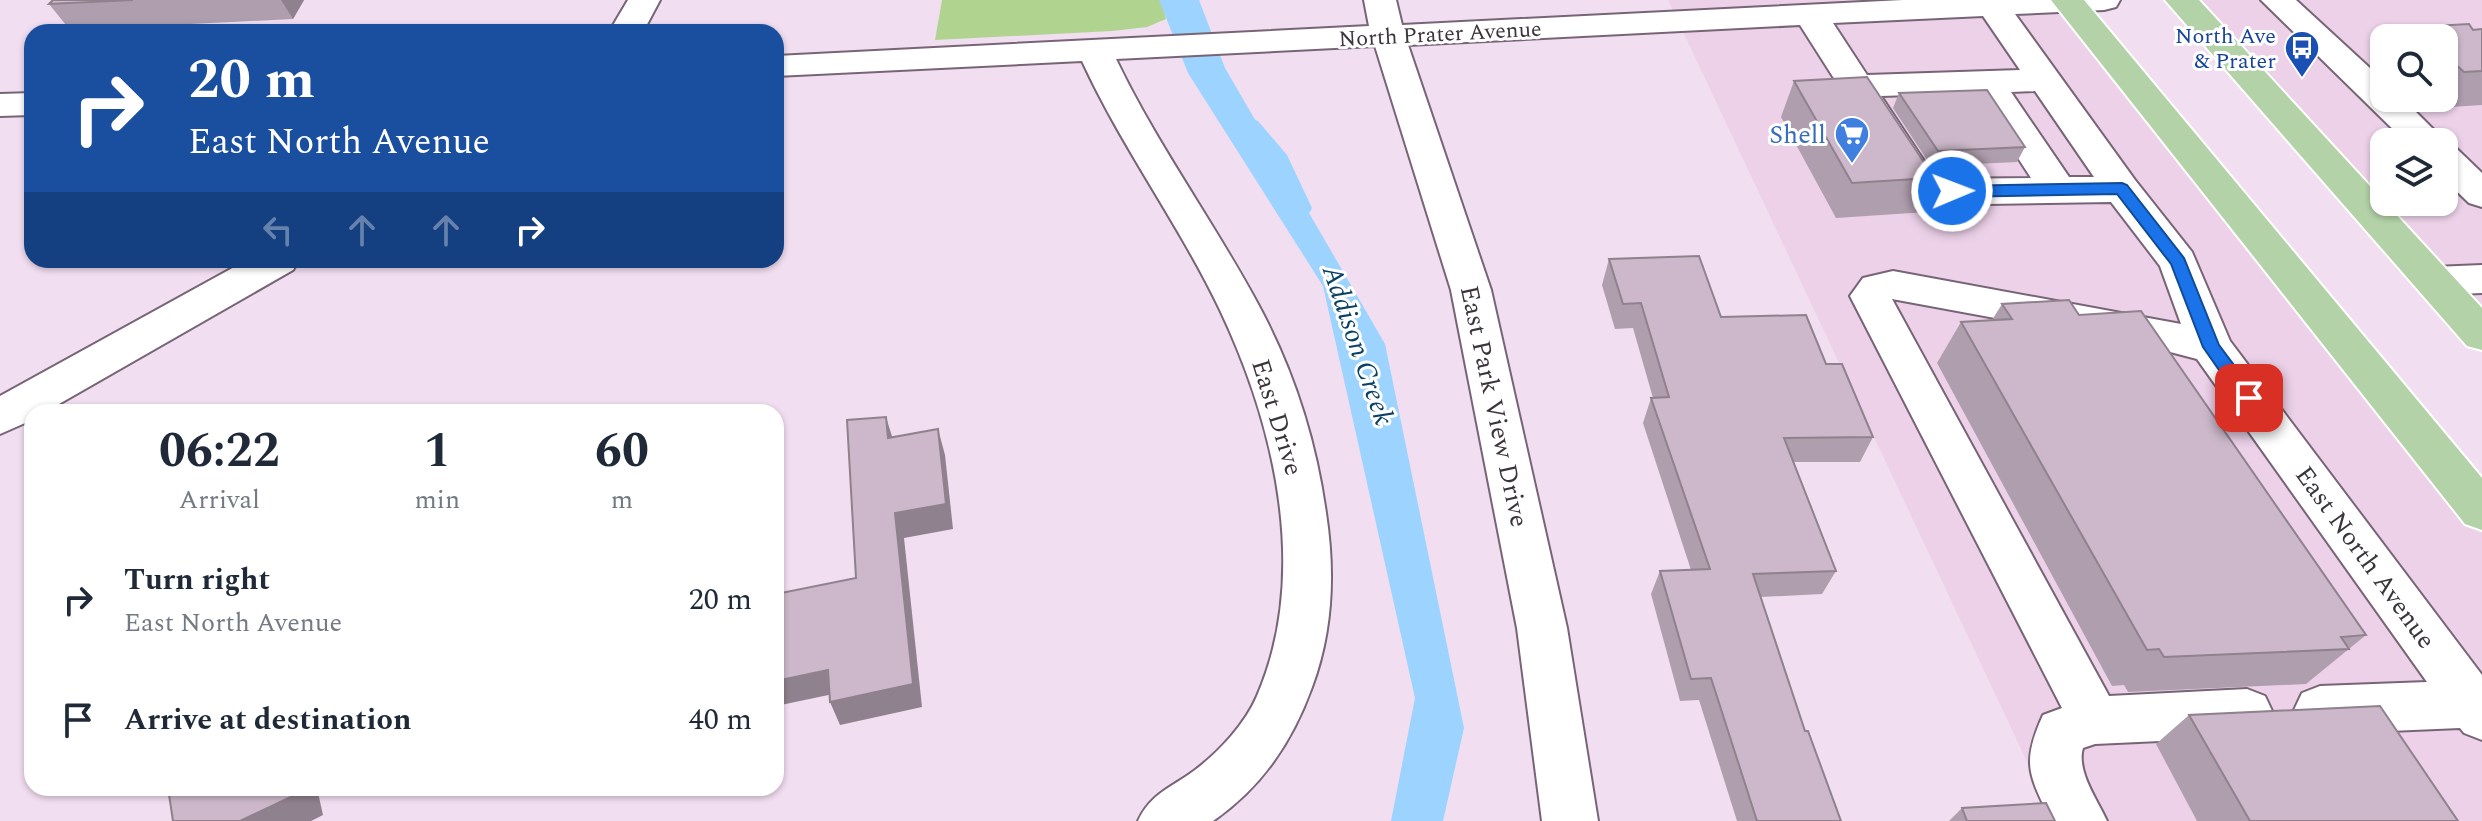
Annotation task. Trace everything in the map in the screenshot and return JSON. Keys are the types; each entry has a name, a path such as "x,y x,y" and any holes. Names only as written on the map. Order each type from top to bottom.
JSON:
{"main road":[{"path":"2181,0 2482,335"},
{"path":"2080,1 2482,511"}],"street":[{"path":"630,24 644,0"},
{"path":"2277,0 2413,128"},
{"name":"North Prater Avenue","path":"784,66 1252,42 1384,18 2080,1"},
{"name":"East North Avenue","path":"1990,3 2122,189 2178,262 2211,347 2478,710"},
{"path":"1786,10 1856,86 1925,192 2122,189"},
{"name":"East Park View Drive","path":"1384,18 1471,290 1542,628 1570,821"},
{"name":"East Drive","path":"1094,50 1112,91 1240,309 1274,385 1298,469 1305,543 1307,604 1297,668 1270,724 1243,763 1197,801 1166,821"},
{"path":"2339,58 2370,57"},
{"path":"1856,86 2046,80"},
{"path":"1987,82 2058,190"},
{"path":"0,105 24,104"},
{"path":"2458,171 2482,194"},
{"path":"0,417 265,268"},
{"path":"2434,281 2482,279"},
{"path":"2095,720 1870,296 1877,288 1893,285 2151,332 2211,347"},
{"path":"2079,821 2062,786 2054,756 2062,732 2095,720 2478,710"}],"shaded area":[{"path":"1668,0 2067,0 2482,511 2482,821 2055,821"},
{"path":"2181,0 2482,0 2482,335 2375,216 2458,216 2458,128 2370,128 2370,210"}],"green space":[{"path":"942,0 1161,0 1166,19 1147,27 1112,31 935,40"}],"water":[{"path":"1159,0 1199,0 1225,68 1385,344 1464,728 1443,821 1391,821 1415,698 1323,286 1188,73"}],"building":[{"path":"53,0 133,0 49,4"},
{"path":"2469,24 2473,30 2482,29 2482,71 2464,72 2458,67 2458,25"},
{"path":"1867,77 1927,167 1943,172 1946,177 1852,183 1794,81"},
{"name":"Shell","path":"1987,90 2025,147 1938,151 1899,93"},
{"path":"1699,256 1721,317 1806,315 1826,364 1842,364 1873,437 1784,438 1836,571 1753,574 1805,731 1808,731 1841,821 1757,821 1711,678 1691,679 1660,571 1710,569 1651,398 1669,397 1641,303 1623,304 1609,259"},
{"path":"2069,300 2079,315 2141,311 2366,635 2341,637 2349,649 2164,657 2159,649 2147,650 1961,322 2012,319 2002,304"},
{"path":"886,417 888,438 938,429 946,504 895,513 913,684 830,702 828,670 784,679 784,592 856,578 847,420"},
{"path":"2380,706 2458,821 2250,821 2189,715"},
{"path":"169,796 293,796 240,821 173,821"},
{"path":"2046,803 2055,821 1967,821 1962,808"}],"waterway":[{"name":"Addison Creek","path":"1253,124 1279,155 1304,208"}],"place":[{"name":"North Ave & Prater","path":"2302,79"},
{"name":"Shell","path":"1852,165"}],"route":[{"path":"1952,191 2122,189 2178,262 2211,347 2249,398"}]}
